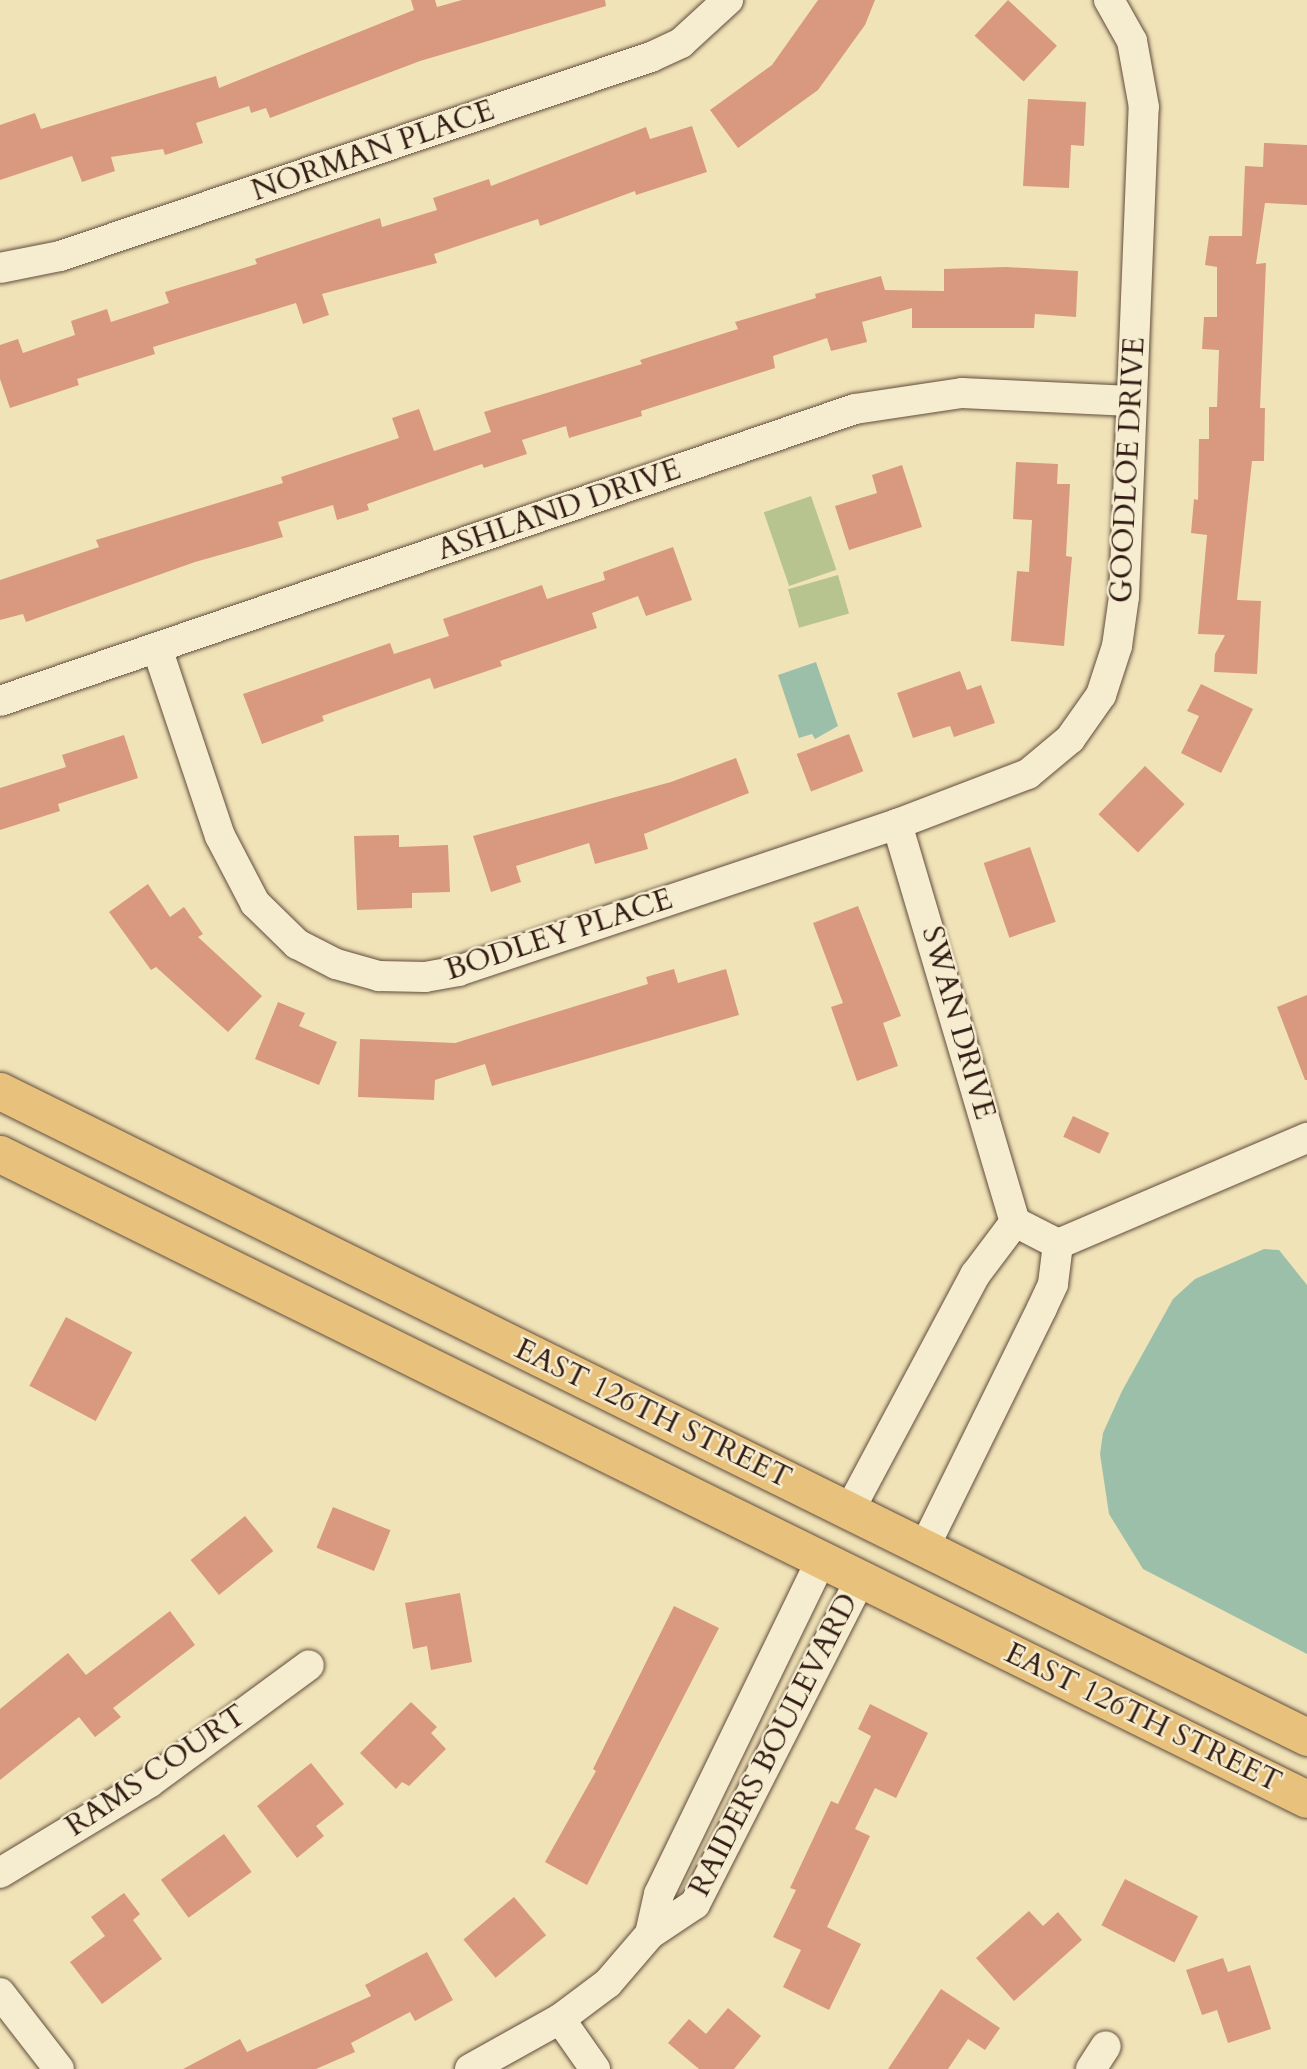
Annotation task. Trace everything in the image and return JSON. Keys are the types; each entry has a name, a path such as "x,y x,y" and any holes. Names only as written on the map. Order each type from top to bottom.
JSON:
{"main road":[{"name":"EAST 126TH STREET","path":"0,1091 1307,1737"},
{"name":"EAST 126TH STREET","path":"0,1154 1307,1799"}],"street":[{"name":"NORMAN PLACE","path":"0,268 60,256 651,57 681,43 728,0"},
{"name":"GOODLOE DRIVE","path":"897,824 1028,774 1088,717 1111,671 1121,621 1144,107 1132,41 1109,0"},
{"name":"ASHLAND DRIVE","path":"0,701 855,408 962,393 1131,401"},
{"name":"BODLEY PLACE","path":"157,648 220,836 240,880 255,902 297,944 356,971 402,977 458,971 897,824"},
{"name":"SWAN DRIVE","path":"897,824 1015,1222"},
{"path":"1058,1244 1307,1138"},
{"path":"849,1511 975,1275 1015,1222 1058,1244"},
{"path":"924,1548 1042,1308 1052,1284 1058,1244"},
{"name":"RAIDERS BOULEVARD","path":"650,1934 659,1894 822,1559"},
{"name":"RAIDERS BOULEVARD","path":"470,2069 560,2019 608,1983 650,1934 695,1904 861,1578"},
{"name":"RAMS COURT","path":"0,1873 149,1782 309,1665"},
{"path":"0,1993 59,2069"},
{"path":"560,2019 596,2069"}],"shaded area":[{"path":"811,496 836,570 789,586 764,512"},
{"path":"838,575 849,613 799,628 788,589"},
{"path":"816,662 838,726 815,739 812,734 799,738 778,675"},
{"path":"1264,1249 1279,1250 1307,1285 1307,1654 1143,1569 1109,1514 1100,1454 1103,1433 1122,1391 1173,1299 1195,1279"}],"building":[{"path":"411,0 435,0 437,7 462,0 605,0 606,6 420,61 270,118 266,108 251,113 249,106 196,123 203,143 165,155 163,149 111,157 115,171 82,182 72,156 0,180 0,125 35,113 41,129 216,76 219,88 414,10"},
{"path":"818,0 875,0 865,25 818,90 738,148 710,110 772,65"},
{"path":"1008,0 1057,46 1024,82 975,36"},
{"path":"1028,99 1086,102 1084,146 1071,145 1069,188 1023,186"},
{"path":"692,126 707,172 636,195 635,191 540,226 538,219 434,254 437,263 322,294 329,315 303,324 296,303 153,347 155,354 77,379 79,385 10,408 0,379 0,345 18,339 23,353 75,335 71,321 107,309 111,322 169,303 165,292 257,264 255,259 380,218 382,227 437,210 433,198 489,179 491,186 646,127 650,139"},
{"path":"1264,143 1307,145 1307,205 1265,203 1256,264 1266,263 1260,408 1265,408 1264,461 1252,461 1237,600 1261,601 1257,674 1214,672 1215,654 1225,635 1198,634 1207,535 1191,533 1194,499 1198,500 1199,439 1209,439 1209,407 1217,407 1219,350 1202,349 1204,317 1217,317 1217,267 1205,265 1209,236 1242,236 1245,166 1263,167"},
{"path":"1006,267 1078,271 1076,317 1035,314 1034,328 912,328 912,308 862,322 867,342 831,351 827,338 773,356 775,368 641,411 642,416 569,438 566,426 522,440 527,454 484,468 482,464 367,504 369,510 337,520 333,505 278,522 283,537 195,562 26,622 23,614 0,620 0,580 99,547 96,540 283,483 281,477 399,438 392,418 419,409 434,451 491,432 484,412 642,364 640,360 738,329 735,322 816,298 815,294 881,276 885,290 944,291 944,269"},
{"path":"1016,462 1058,464 1057,484 1070,484 1066,556 1072,557 1064,646 1011,641 1017,571 1029,572 1032,520 1013,519"},
{"path":"902,465 922,527 849,550 835,506 877,493 872,475"},
{"path":"673,547 692,600 646,616 638,596 592,613 597,628 500,661 502,666 434,689 430,678 322,716 324,721 262,744 243,694 390,643 394,654 449,636 443,619 542,585 547,599 605,580 603,572"},
{"path":"960,671 967,690 981,685 995,723 954,737 950,726 913,738 897,693"},
{"path":"1201,684 1253,709 1221,773 1181,753 1199,716 1187,711"},
{"path":"849,734 863,771 811,791 797,754"},
{"path":"124,735 138,778 58,804 60,811 0,830 0,788 66,767 62,755"},
{"path":"736,758 749,793 644,834 648,849 595,864 589,843 516,866 521,882 491,892 473,836 671,782"},
{"path":"1145,766 1185,804 1138,852 1098,814"},
{"path":"399,835 399,847 448,845 450,892 412,893 412,908 357,910 354,836"},
{"path":"1030,847 1056,922 1009,938 984,863"},
{"path":"148,884 170,917 184,907 203,934 198,937 262,996 228,1032 156,967 151,970 109,912"},
{"path":"858,906 901,1016 883,1023 898,1066 857,1081 831,1007 843,1003 813,923"},
{"path":"674,969 678,983 726,969 739,1015 492,1086 485,1064 435,1080 434,1100 358,1097 360,1039 455,1043 648,984 646,977"},
{"path":"1307,995 1307,1080 1305,1080 1277,1007"},
{"path":"278,1002 305,1013 299,1026 337,1042 319,1085 255,1059"},
{"path":"1073,1116 1109,1133 1100,1154 1063,1137"},
{"path":"66,1317 132,1352 96,1421 29,1386"},
{"path":"333,1507 390,1530 374,1571 317,1548"},
{"path":"245,1516 273,1551 219,1595 191,1560"},
{"path":"460,1593 472,1662 431,1670 427,1646 413,1649 405,1603"},
{"path":"674,1606 719,1628 587,1885 545,1862 596,1771 593,1769"},
{"path":"170,1611 195,1645 113,1708 121,1717 95,1737 79,1717 0,1780 0,1709 68,1653 86,1675"},
{"path":"411,1702 437,1727 431,1733 446,1749 409,1786 402,1782 396,1789 360,1753"},
{"path":"870,1704 928,1733 896,1798 875,1788 855,1829 870,1836 827,1927 861,1944 829,2010 783,1987 801,1950 773,1937 796,1890 790,1888 831,1801 838,1804 871,1736 858,1729"},
{"path":"311,1763 344,1804 316,1826 324,1836 297,1858 257,1806"},
{"path":"224,1834 252,1872 189,1918 161,1880"},
{"path":"1125,1879 1198,1916 1174,1963 1101,1925"},
{"path":"124,1893 140,1914 133,1920 162,1959 102,2004 70,1962 105,1936 91,1917"},
{"path":"514,1897 546,1935 496,1978 463,1939"},
{"path":"1029,1911 1043,1926 1058,1912 1082,1940 1014,2001 976,1958"},
{"path":"427,1952 453,2000 415,2021 410,2012 351,2043 355,2052 316,2069 183,2069 240,2039 247,2052 371,1996 365,1985"},
{"path":"1223,1958 1228,1972 1250,1965 1271,2029 1228,2043 1217,2010 1202,2015 1186,1970"},
{"path":"941,1989 1000,2028 985,2050 968,2039 948,2069 888,2069"},
{"path":"728,2008 761,2036 734,2069 699,2069 668,2043 689,2019 706,2034"}]}
